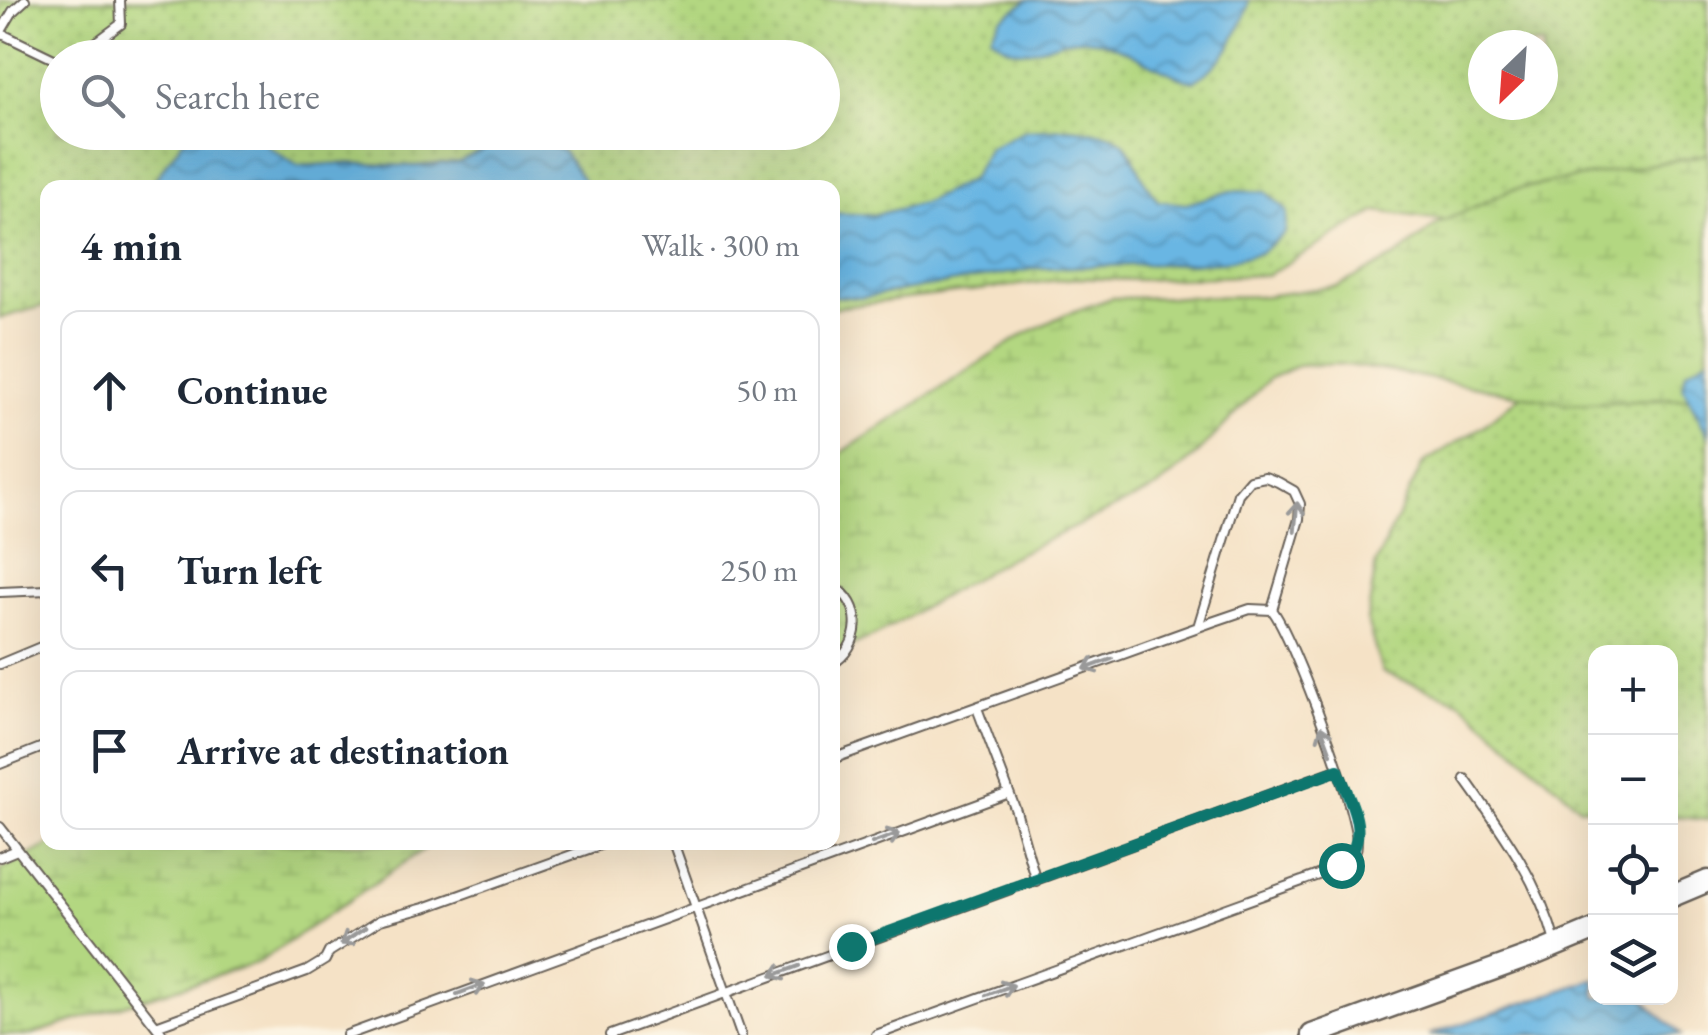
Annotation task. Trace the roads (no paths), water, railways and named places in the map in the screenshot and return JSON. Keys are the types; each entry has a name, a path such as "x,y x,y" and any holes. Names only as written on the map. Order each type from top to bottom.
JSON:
{"street":[{"path":"1678,894 1708,881"},
{"path":"1312,1035 1588,932"}],"lane":[{"path":"25,0 0,33 40,52"},
{"path":"99,40 121,24 120,0"},
{"path":"1198,627 1238,494 1250,480 1265,478 1294,491 1300,504 1299,520 1272,610"},
{"path":"0,592 40,590"},
{"path":"840,590 852,606 858,627 850,651 840,658"},
{"path":"840,756 1198,627 1250,610 1272,610 1296,652 1352,806 1359,837 1355,852 1341,865 876,1035"},
{"path":"0,664 40,647"},
{"path":"977,708 1036,881"},
{"path":"0,764 40,748"},
{"path":"610,1035 1338,770"},
{"path":"1464,780 1523,860 1548,916 1556,945"},
{"path":"346,1035 1009,793"},
{"path":"0,826 163,1035"},
{"path":"1,856 18,850"},
{"path":"156,1026 307,971 380,920 586,850"},
{"path":"676,850 742,1035"}],"water":[{"path":"1028,0 1248,0 1248,7 1228,50 1194,81 1100,41 1071,40 1026,51 1003,46 991,36 1001,19"},
{"path":"1068,128 1110,135 1128,148 1158,201 1186,204 1230,191 1266,192 1287,211 1285,233 1260,253 1221,262 1040,268 860,298 840,297 840,213 874,215 923,203 971,179 989,148 1025,130"},
{"path":"176,150 274,150 298,166 415,166 459,162 482,150 561,150 583,180 155,180"},
{"path":"1708,358 1708,436 1683,387 1686,371"},
{"path":"1588,981 1588,1005 1649,1005 1681,1035 1429,1035"}]}
